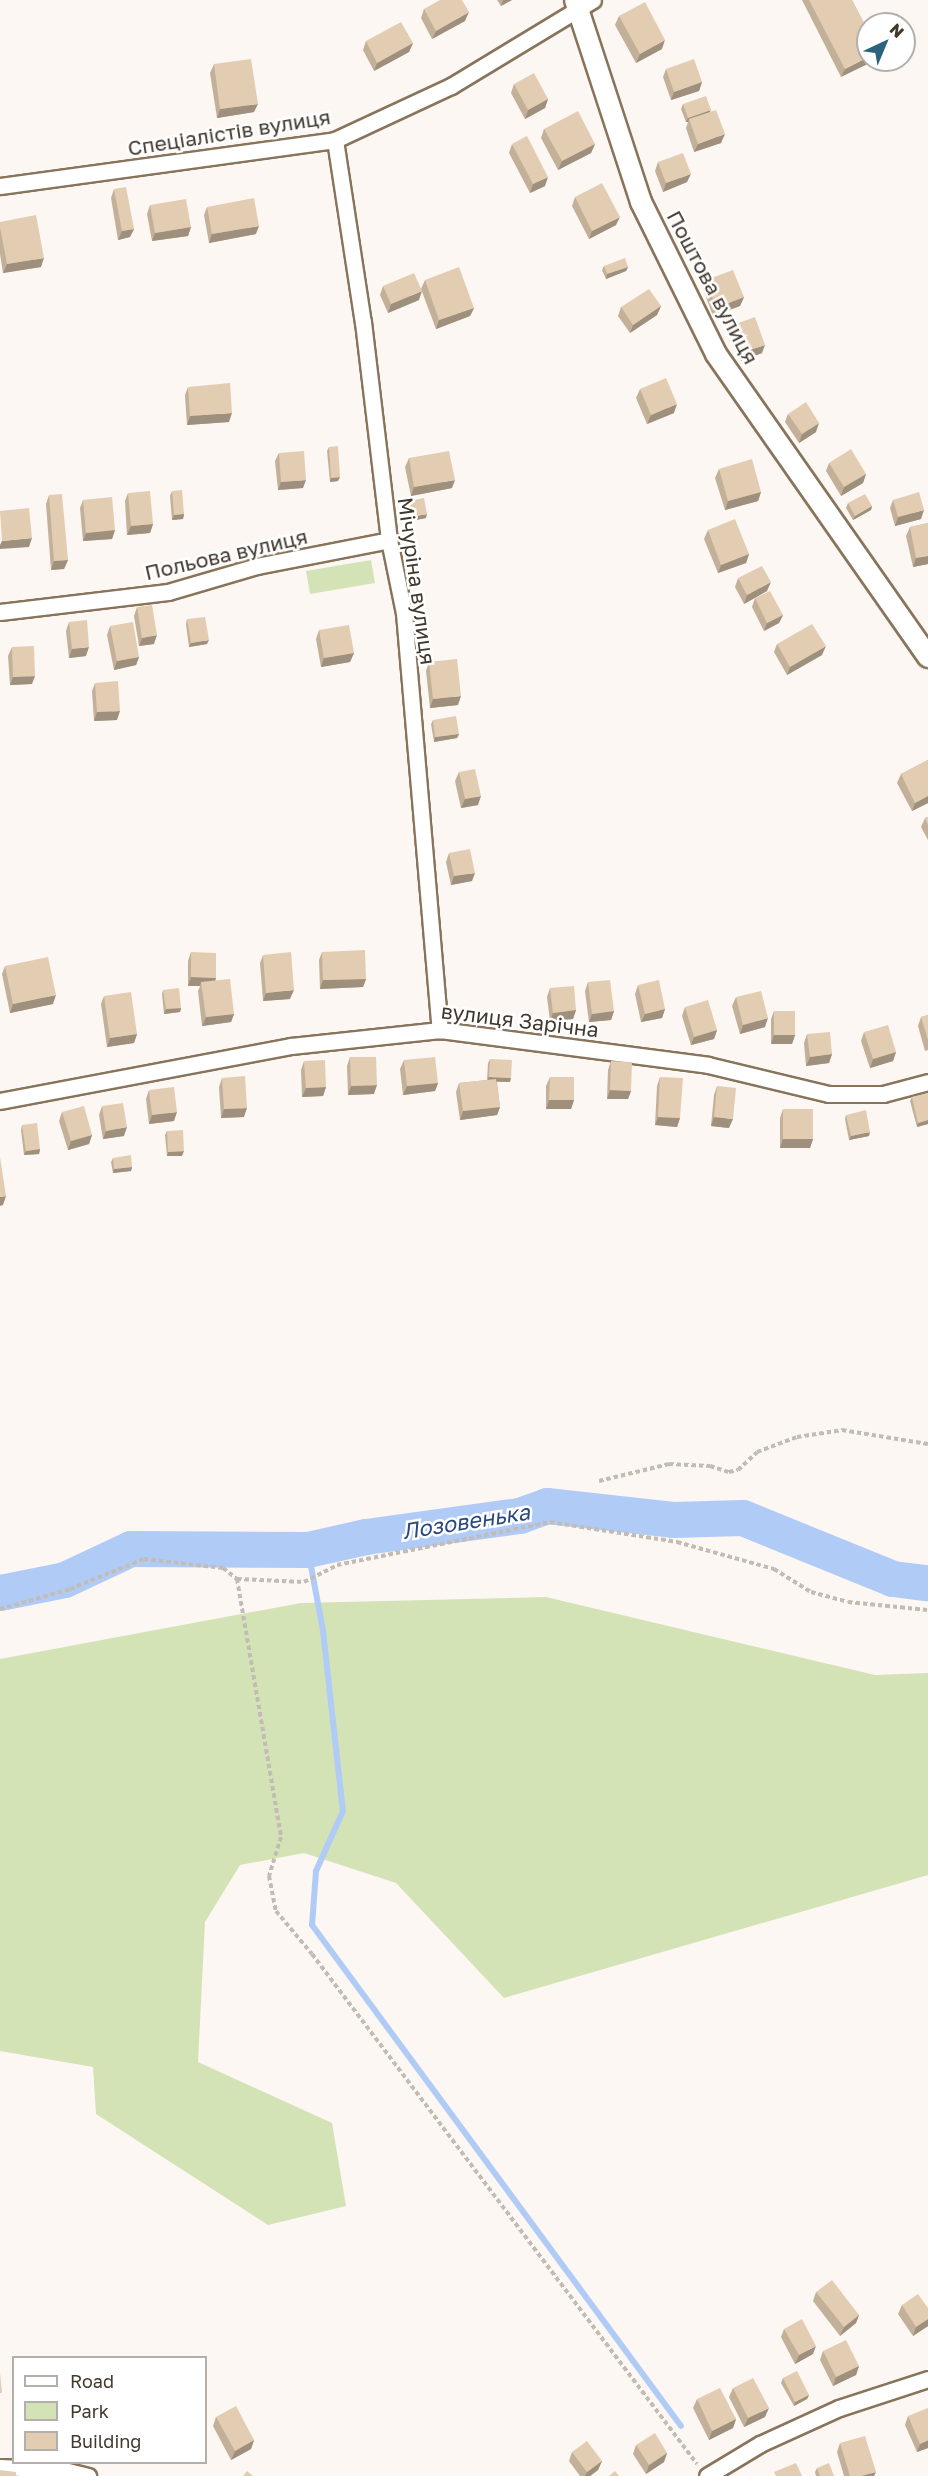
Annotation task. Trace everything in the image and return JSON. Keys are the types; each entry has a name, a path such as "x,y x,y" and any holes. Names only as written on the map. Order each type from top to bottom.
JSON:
{"street":[{"name":"Спеціалістів вулиця","path":"0,186 335,140 451,86 582,3"},
{"name":"Поштова вулиця","path":"582,3 641,202 716,354 928,657"},
{"name":"Мічуріна вулиця","path":"335,140 363,322 388,540 404,613 440,1030"},
{"name":"Польова вулиця","path":"0,612 168,592 257,566 388,540"},
{"name":"вулиця Зарічна","path":"0,1101 291,1046 440,1030 708,1065 829,1094 884,1094 928,1082"},
{"path":"704,2473 760,2444 839,2408 928,2379"},
{"path":"0,2467 54,2469 88,2476"}],"path":[{"path":"598,1481 669,1464 710,1466 729,1472 738,1470 757,1452 797,1437 842,1430 928,1444"},
{"path":"0,1609 70,1589 144,1559 223,1568 237,1579 304,1582 337,1565 550,1522 687,1545 774,1569 811,1592 848,1602 928,1611"},
{"path":"237,1579 281,1837 269,1876 276,1911 312,1954 704,2473"}],"green space":[{"path":"371,560 375,583 310,594 306,571"},
{"path":"546,1597 875,1675 928,1673 928,1875 504,1998 396,1883 304,1853 240,1865 205,1922 198,2062 332,2123 346,2206 268,2225 96,2114 93,2067 0,2051 0,1659 301,1603"}],"building":[{"path":"440,0 462,0 469,12 436,31 424,9"},
{"path":"809,0 852,0 858,12 856,12 856,63 845,69"},
{"path":"645,2 665,40 640,54 619,16"},
{"path":"401,22 413,43 377,63 366,41"},
{"path":"251,59 258,104 220,109 214,64"},
{"path":"694,59 702,82 674,92 666,69"},
{"path":"534,73 548,99 528,110 514,84"},
{"path":"706,96 711,110 688,118 683,104"},
{"path":"716,110 725,134 698,144 689,119"},
{"path":"578,111 595,144 562,161 544,129"},
{"path":"527,136 548,177 533,184 512,144"},
{"path":"683,153 691,174 666,183 658,162"},
{"path":"602,183 620,217 592,231 575,197"},
{"path":"126,187 134,229 122,231 114,189"},
{"path":"254,198 259,226 212,234 207,207"},
{"path":"186,199 191,227 155,233 150,205"},
{"path":"36,215 44,258 7,264 0,222"},
{"path":"625,258 628,267 607,274 604,266"},
{"path":"459,267 474,308 439,320 425,280"},
{"path":"733,270 744,297 716,308 706,280"},
{"path":"414,273 422,291 391,304 383,286"},
{"path":"649,289 661,306 633,325 621,307"},
{"path":"755,317 765,345 744,352 733,325"},
{"path":"666,378 677,404 651,415 640,389"},
{"path":"230,383 232,413 190,416 188,387"},
{"path":"806,402 819,423 802,434 788,414"},
{"path":"338,446 340,477 331,478 329,447"},
{"path":"851,449 866,474 844,487 829,463"},
{"path":"304,451 306,480 281,482 279,453"},
{"path":"449,451 455,480 414,487 409,458"},
{"path":"752,459 761,492 728,501 719,469"},
{"path":"182,490 184,514 174,515 172,491"},
{"path":"150,491 153,524 131,526 128,493"},
{"path":"919,492 924,510 898,517 893,500"},
{"path":"62,494 68,560 54,561 49,495"},
{"path":"865,494 872,506 855,516 848,503"},
{"path":"112,497 115,530 86,533 83,500"},
{"path":"424,498 427,514 407,518 404,502"},
{"path":"29,508 32,538 2,541 0,511"},
{"path":"735,519 749,554 721,565 708,530"},
{"path":"928,523 928,556 916,558 910,527"},
{"path":"762,566 771,582 747,595 738,578"},
{"path":"770,591 783,615 767,623 755,598"},
{"path":"152,605 157,635 142,638 137,607"},
{"path":"205,617 209,640 191,643 187,619"},
{"path":"87,620 89,647 72,649 69,622"},
{"path":"133,622 139,657 117,661 110,626"},
{"path":"812,624 826,646 790,667 777,644"},
{"path":"349,625 354,653 324,658 319,630"},
{"path":"34,646 35,676 13,677 12,647"},
{"path":"457,659 461,696 433,699 429,662"},
{"path":"118,681 120,711 97,712 95,683"},
{"path":"456,716 459,734 435,737 433,720"},
{"path":"928,760 928,796 915,803 901,774"},
{"path":"475,769 481,796 465,799 459,772"},
{"path":"470,849 475,873 454,876 449,853"},
{"path":"365,950 366,979 323,980 322,952"},
{"path":"191,952 216,953 216,978 191,977"},
{"path":"291,952 294,990 266,993 263,955"},
{"path":"48,957 56,995 13,1004 5,966"},
{"path":"230,979 234,1014 206,1017 201,982"},
{"path":"610,980 614,1011 592,1014 588,982"},
{"path":"659,980 665,1009 645,1014 638,985"},
{"path":"574,986 576,1010 553,1013 550,988"},
{"path":"179,988 181,1008 166,1009 163,990"},
{"path":"761,991 768,1018 743,1025 736,997"},
{"path":"131,992 137,1034 110,1038 104,996"},
{"path":"708,1000 717,1030 694,1037 685,1007"},
{"path":"774,1011 795,1011 795,1035 774,1035"},
{"path":"928,1015 928,1040 921,1017"},
{"path":"888,1025 896,1052 873,1059 864,1032"},
{"path":"830,1032 832,1054 810,1057 807,1034"},
{"path":"350,1057 376,1057 377,1085 351,1086"},
{"path":"435,1057 438,1083 407,1086 404,1060"},
{"path":"490,1059 512,1060 511,1078 489,1077"},
{"path":"325,1060 326,1087 306,1088 304,1061"},
{"path":"611,1061 632,1062 631,1091 610,1090"},
{"path":"245,1076 247,1108 224,1109 222,1078"},
{"path":"550,1077 574,1077 574,1100 549,1100"},
{"path":"660,1077 683,1078 680,1118 658,1117"},
{"path":"496,1079 500,1107 463,1111 459,1083"},
{"path":"717,1086 736,1088 733,1119 714,1117"},
{"path":"174,1087 177,1112 152,1115 149,1090"},
{"path":"928,1093 928,1120 918,1123 912,1097"},
{"path":"123,1103 127,1127 106,1131 102,1106"},
{"path":"84,1106 92,1135 71,1141 62,1112"},
{"path":"783,1109 813,1109 813,1139 783,1139"},
{"path":"866,1110 870,1132 851,1136 846,1115"},
{"path":"37,1123 40,1149 26,1151 22,1125"},
{"path":"183,1130 184,1151 168,1152 167,1131"},
{"path":"131,1155 132,1167 114,1169 113,1158"},
{"path":"0,1157 6,1196 0,1197"},
{"path":"832,2280 859,2315 844,2327 816,2292"},
{"path":"918,2294 928,2308 928,2319 916,2327 902,2305"},
{"path":"802,2319 816,2346 799,2355 784,2329"},
{"path":"846,2340 859,2366 836,2377 823,2351"},
{"path":"797,2371 809,2395 795,2402 783,2378"},
{"path":"753,2378 769,2408 748,2418 733,2388"},
{"path":"720,2388 736,2419 712,2431 697,2399"},
{"path":"236,2406 254,2440 235,2451 216,2417"},
{"path":"928,2408 928,2440 920,2444 908,2416"},
{"path":"655,2433 667,2453 649,2465 636,2445"},
{"path":"865,2436 876,2472 850,2476 840,2443"},
{"path":"587,2441 602,2461 587,2472 572,2452"},
{"path":"796,2463 802,2476 776,2476 774,2472"},
{"path":"829,2463 834,2476 820,2476 817,2468"},
{"path":"0,2470 16,2472 16,2476 0,2476"},
{"path":"247,2471 253,2476 243,2476"},
{"path":"615,2471 619,2476 609,2476"}],"waterway":[{"name":"Лозовенька","path":"0,1593 65,1580 131,1549 308,1550 366,1537 520,1516 547,1506 673,1520 743,1518 893,1579 928,1583"},
{"path":"308,1550 323,1631 343,1811 316,1871 312,1925 681,2426"}]}
